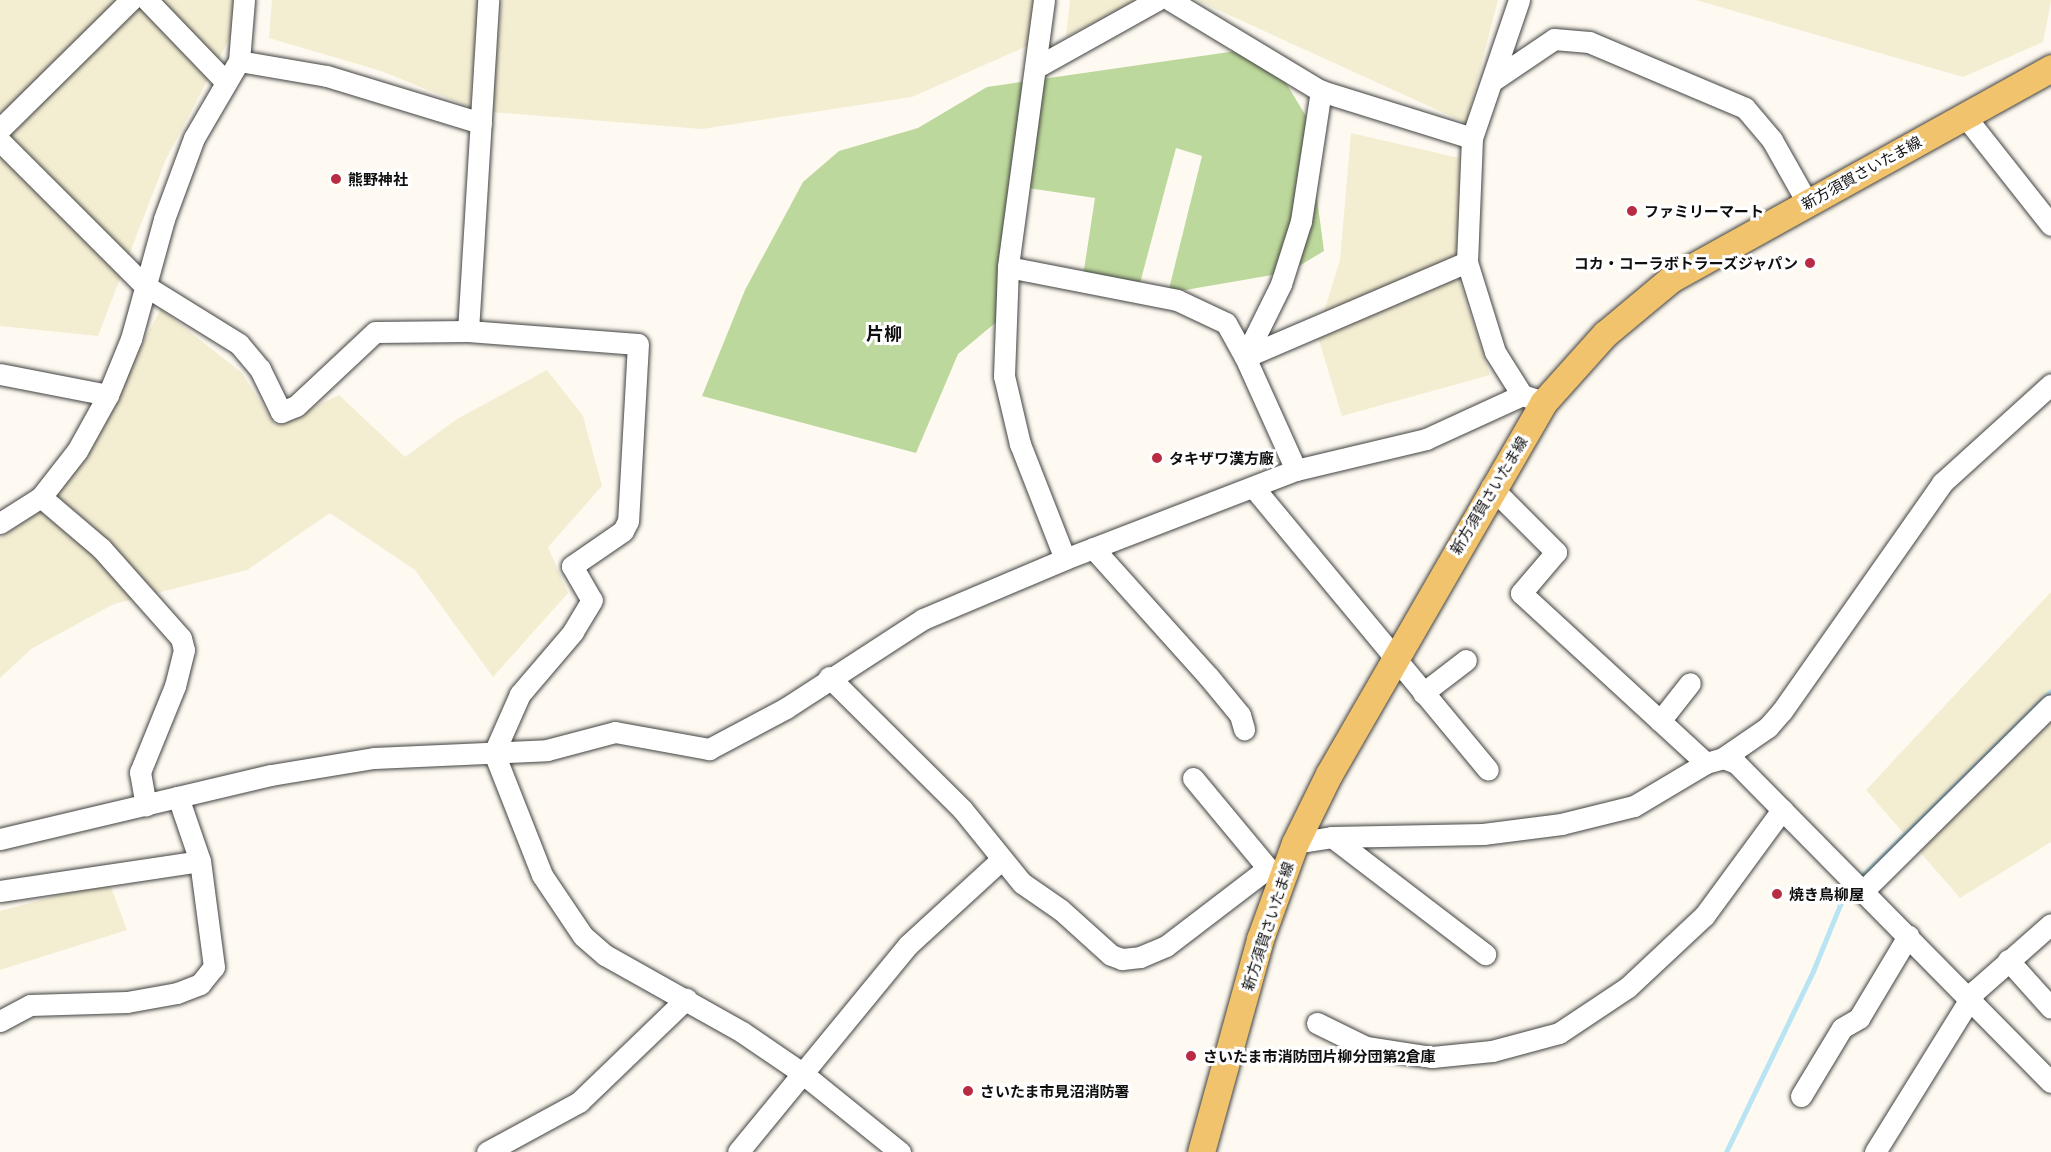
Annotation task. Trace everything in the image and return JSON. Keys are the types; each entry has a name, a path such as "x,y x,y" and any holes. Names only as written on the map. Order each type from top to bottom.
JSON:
{"main road":[{"name":"新方須賀さいたま線","path":"1201,1152 1273,875 1295,843 1491,487 1533,399 1605,334 1671,279 2051,68"}],"street":[{"path":"0,129 131,0"},
{"path":"147,0 225,81"},
{"path":"0,524 41,497 77,451 108,395 131,339 144,285 194,138 225,81 239,61 244,0"},
{"path":"468,331 488,0"},
{"path":"1044,0 1008,267 1004,376 1020,444 1065,559"},
{"path":"1035,68 1157,0"},
{"path":"1170,0 1321,91 1472,138"},
{"path":"0,839 178,796 374,758 547,750 615,732 709,749 786,708 829,677 923,619 1065,559 1296,470 1426,439 1533,399 1495,352 1467,262 1472,138 1495,79 1519,0"},
{"path":"1495,79 1554,39 1588,42 1745,108 1772,140 1807,202"},
{"path":"239,61 327,76 481,123"},
{"path":"1245,357 1281,284 1301,221 1321,91"},
{"path":"1964,115 2051,225"},
{"path":"0,141 144,285 239,344 260,369 281,412 296,406 375,332 468,331 638,344 628,521 623,531 572,566 592,600 573,632 520,694 494,753 542,875 570,922 605,955 686,999 802,1073 900,1152"},
{"path":"1245,357 1467,262"},
{"path":"1008,267 1177,300 1226,323 1245,357 1296,470"},
{"path":"0,374 108,395"},
{"path":"1295,843 1332,837 1483,834 1561,824 1634,806 1714,761 1768,727 1782,711 1942,483 2051,384"},
{"path":"1491,487 1556,552 1521,593 1660,721 1714,761 1736,763 1974,1000 2051,1082"},
{"path":"1254,488 1488,770"},
{"path":"41,497 101,548 181,638 184,650 174,686 140,772 146,805"},
{"path":"1093,549 1208,676 1239,715 1244,729"},
{"path":"1423,693 1467,660"},
{"path":"829,677 962,808 1002,859 1033,892 1061,910 1110,955 1122,959 1166,946 1273,875 1193,778"},
{"path":"1660,721 1690,683"},
{"path":"1863,891 2051,705"},
{"path":"0,1021 30,1005 127,1002 177,993 200,984 214,967 200,861 178,796"},
{"path":"1317,1023 1366,1047 1431,1057 1502,1049 1559,1033 1628,987 1704,916 1782,810"},
{"path":"1332,837 1485,954"},
{"path":"738,1152 908,945 1002,859"},
{"path":"0,891 200,861"},
{"path":"1875,1152 1974,1000 1975,992 2008,960 2051,924"},
{"path":"1801,1096 1842,1028 1859,1018 1908,936"},
{"path":"2008,960 2051,1008"},
{"path":"487,1152 579,1102 686,999"}],"shaded area":[{"path":"0,0 237,0 237,24 166,159 98,336 0,326"},
{"path":"272,0 478,0 470,107 381,71 269,38"},
{"path":"502,0 1041,0 1036,42 912,97 702,129 491,112"},
{"path":"1070,0 1139,0 1066,37"},
{"path":"1196,0 1498,0 1466,123"},
{"path":"1696,0 2051,1 2043,42 1963,77"},
{"path":"1351,133 1459,158 1460,283 1490,375 1342,416 1317,334 1340,260"},
{"path":"161,309 242,373 275,425 339,395 405,457 457,419 547,370 583,416 602,486 548,547 568,593 493,677 415,570 330,513 247,570 114,604 31,649 0,678 0,538 49,505 81,457"},
{"path":"2051,592 2051,842 1960,898 1866,790"},
{"path":"109,882 127,930 0,970 0,911"}],"green space":[{"path":"1257,48 1281,75 1306,116 1324,251 1289,272 1168,293 1202,156 1176,148 1139,287 1083,276 1095,198 1014,186 1000,319 958,354 916,453 702,396 745,290 803,182 839,151 918,128 987,87"}],"waterway":[{"path":"1857,881 2051,691"},
{"path":"1726,1152 1813,971 1844,895 1851,888"}],"place":[{"name":"熊野神社","path":"336,179"},
{"name":"ファミリーマート","path":"1632,211"},
{"name":"コカ・コーラボトラーズジャパン","path":"1810,263"},
{"name":"タキザワ漢方廠","path":"1157,458"},
{"name":"焼き鳥柳屋","path":"1777,894"},
{"name":"さいたま市消防団片柳分団第2倉庫","path":"1191,1056"},
{"name":"さいたま市見沼消防署","path":"968,1091"}],"district":[{"name":"片柳","path":"884,333"}]}
